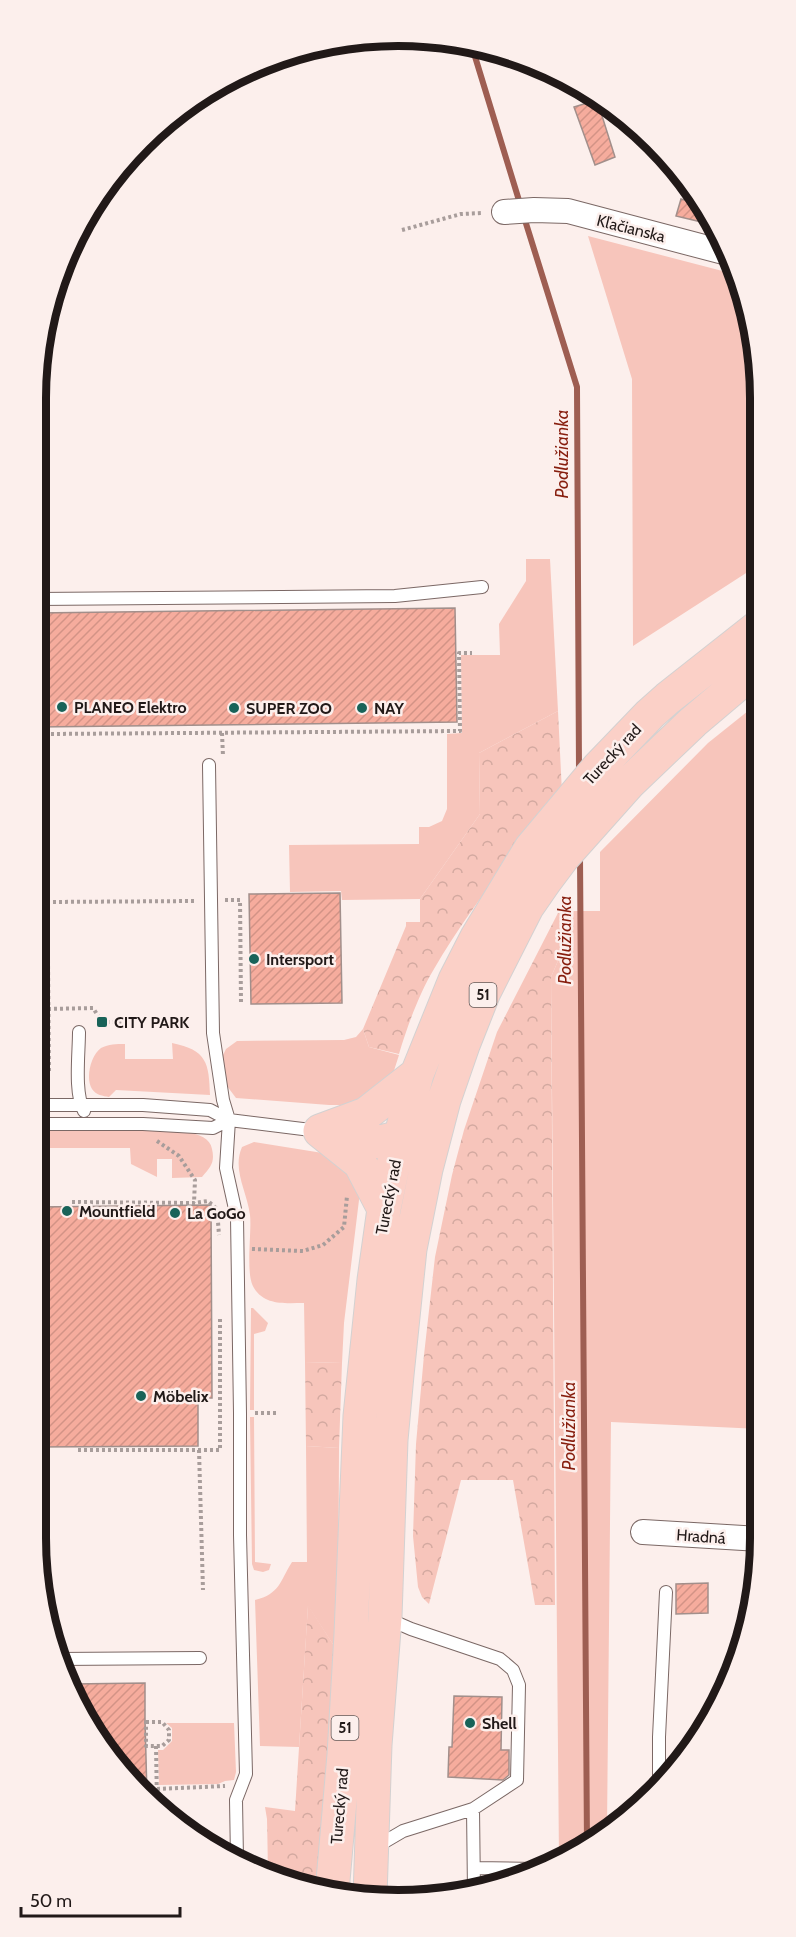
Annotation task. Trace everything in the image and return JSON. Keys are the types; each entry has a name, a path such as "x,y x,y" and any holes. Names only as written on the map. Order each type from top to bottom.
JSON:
{"main road":[{"name":"Turecký rad","path":"333,1884 350,1645 360,1416 374,1280 384,1209 417,1074 455,980 477,937 531,849 598,768 668,698 750,633"},
{"name":"Turecký rad","path":"370,1889 375,1745 385,1617 391,1440 402,1318 410,1249 432,1146 459,1056 484,992 527,907 563,857 657,754 750,673"},
{"path":"320,1131 366,1114 417,1074"},
{"path":"366,1114 380,1121 400,1137 432,1146"},
{"path":"320,1131 381,1142 400,1137"},
{"path":"320,1131 360,1164 384,1209"}],"street":[{"name":"Kľačianska","path":"504,212 534,210 568,212 717,250"},
{"name":"Hradná","path":"643,1532 750,1538"}],"lane":[{"path":"46,599 395,596 482,587"},
{"path":"209,765 213,1033 223,1100 229,1120 226,1168 237,1218 238,1249 240,1557 246,1774 236,1800 237,1851"},
{"path":"79,1032 81,1105 90,1123"},
{"path":"46,1105 143,1105 210,1110 229,1120 320,1131"},
{"path":"46,1124 90,1123 213,1128 229,1120"},
{"path":"658,1775 666,1592"},
{"path":"371,1851 403,1831 473,1809 517,1780 519,1685 513,1670 500,1659 411,1629 385,1617"},
{"path":"68,1659 200,1658"},
{"path":"473,1809 474,1882"},
{"path":"474,1868 520,1869"}],"path":[{"path":"402,230 461,214 504,212"},
{"path":"47,902 240,900 241,1002"},
{"path":"48,1009 93,1008 102,1022 135,1022"},
{"path":"152,1138 179,1156 195,1180 194,1203"},
{"path":"78,1450 220,1450 220,1308"},
{"path":"249,1413 278,1413"},
{"path":"200,1450 202,1590"},
{"path":"146,1722 162,1722 169,1730 169,1740 162,1746 156,1746 146,1746 146,1722"},
{"path":"156,1746 157,1795"},
{"path":"157,1789 241,1785"}],"green space":[{"path":"588,236 726,272 743,329 749,375 750,571 633,646 632,379"},
{"path":"526,559 550,559 558,711 479,753 480,814 420,899 342,900 341,891 290,892 289,845 419,844 419,827 429,827 442,821 447,809 447,734 462,733 461,655 500,655 499,624 526,581"},
{"path":"750,709 750,1429 611,1422 607,1821 559,1851 551,977 561,954 559,911 600,911 600,852 708,743"},
{"path":"558,711 562,793 479,901 448,946 418,1000 399,1054 369,1047 363,1029 406,922 420,922 420,899 480,814 479,753"},
{"path":"559,911 561,954 551,977 555,1605 535,1605 513,1480 461,1480 429,1604 422,1597 418,1587 413,1536 416,1444 435,1257 464,1130 497,1032"},
{"path":"363,1029 369,1047 399,1055 390,1083 380,1094 344,1105 329,1105 236,1098 227,1086 222,1057 226,1049 237,1041 344,1040 356,1037"},
{"path":"172,1043 193,1050 204,1060 209,1074 210,1095 116,1090 109,1097 102,1096 92,1089 89,1079 90,1067 94,1056 101,1048 125,1044 125,1059 173,1059"},
{"path":"46,1131 186,1132 203,1137 209,1142 213,1161 202,1177 172,1178 172,1159 157,1159 157,1177 131,1164 130,1148 46,1148"},
{"path":"254,1142 335,1155 359,1185 344,1323 342,1363 305,1362 304,1303 270,1301 259,1294 251,1282 250,1215 239,1172 239,1156 242,1147"},
{"path":"251,1308 268,1323 265,1331 254,1334 254,1410 250,1410"},
{"path":"305,1362 342,1363 339,1448 306,1446"},
{"path":"250,1417 254,1417 255,1562 271,1564 269,1570 263,1572 254,1570 252,1564"},
{"path":"306,1446 339,1448 338,1652 308,1606 299,1747 260,1746 255,1600 275,1590 292,1562 307,1562"},
{"path":"308,1605 338,1652 317,1881 268,1866 265,1807 295,1811"},
{"path":"166,1723 234,1723 236,1772 234,1780 218,1784 159,1785 158,1750 163,1750 172,1741 172,1728"}],"building":[{"path":"588,103 601,111 615,157 595,165 574,107"},
{"path":"681,199 689,201 702,222 676,216"},
{"path":"455,608 457,722 46,727 46,613"},
{"path":"340,893 342,1003 251,1004 249,894"},
{"path":"211,1205 212,1398 198,1398 198,1446 46,1447 46,1207"},
{"path":"708,1583 708,1613 676,1614 676,1584"},
{"path":"145,1683 147,1785 106,1734 78,1684"},
{"path":"454,1696 502,1697 501,1750 509,1750 509,1775 503,1780 448,1777"}],"waterway":[{"name":"Podlužianka","path":"474,55 521,207"},
{"name":"Podlužianka","path":"524,217 577,387 579,771"},
{"name":"Podlužianka","path":"580,857 587,1835"}],"place":[{"name":"PLANEO Elektro","path":"62,707"},
{"name":"SUPER ZOO","path":"234,708"},
{"name":"NAY","path":"362,708"},
{"name":"Intersport","path":"254,959"},
{"name":"CITY PARK","path":"102,1022"},
{"name":"Mountfield","path":"67,1211"},
{"name":"La GoGo","path":"175,1213"},
{"name":"Möbelix","path":"141,1396"},
{"name":"Shell","path":"470,1723"}]}
